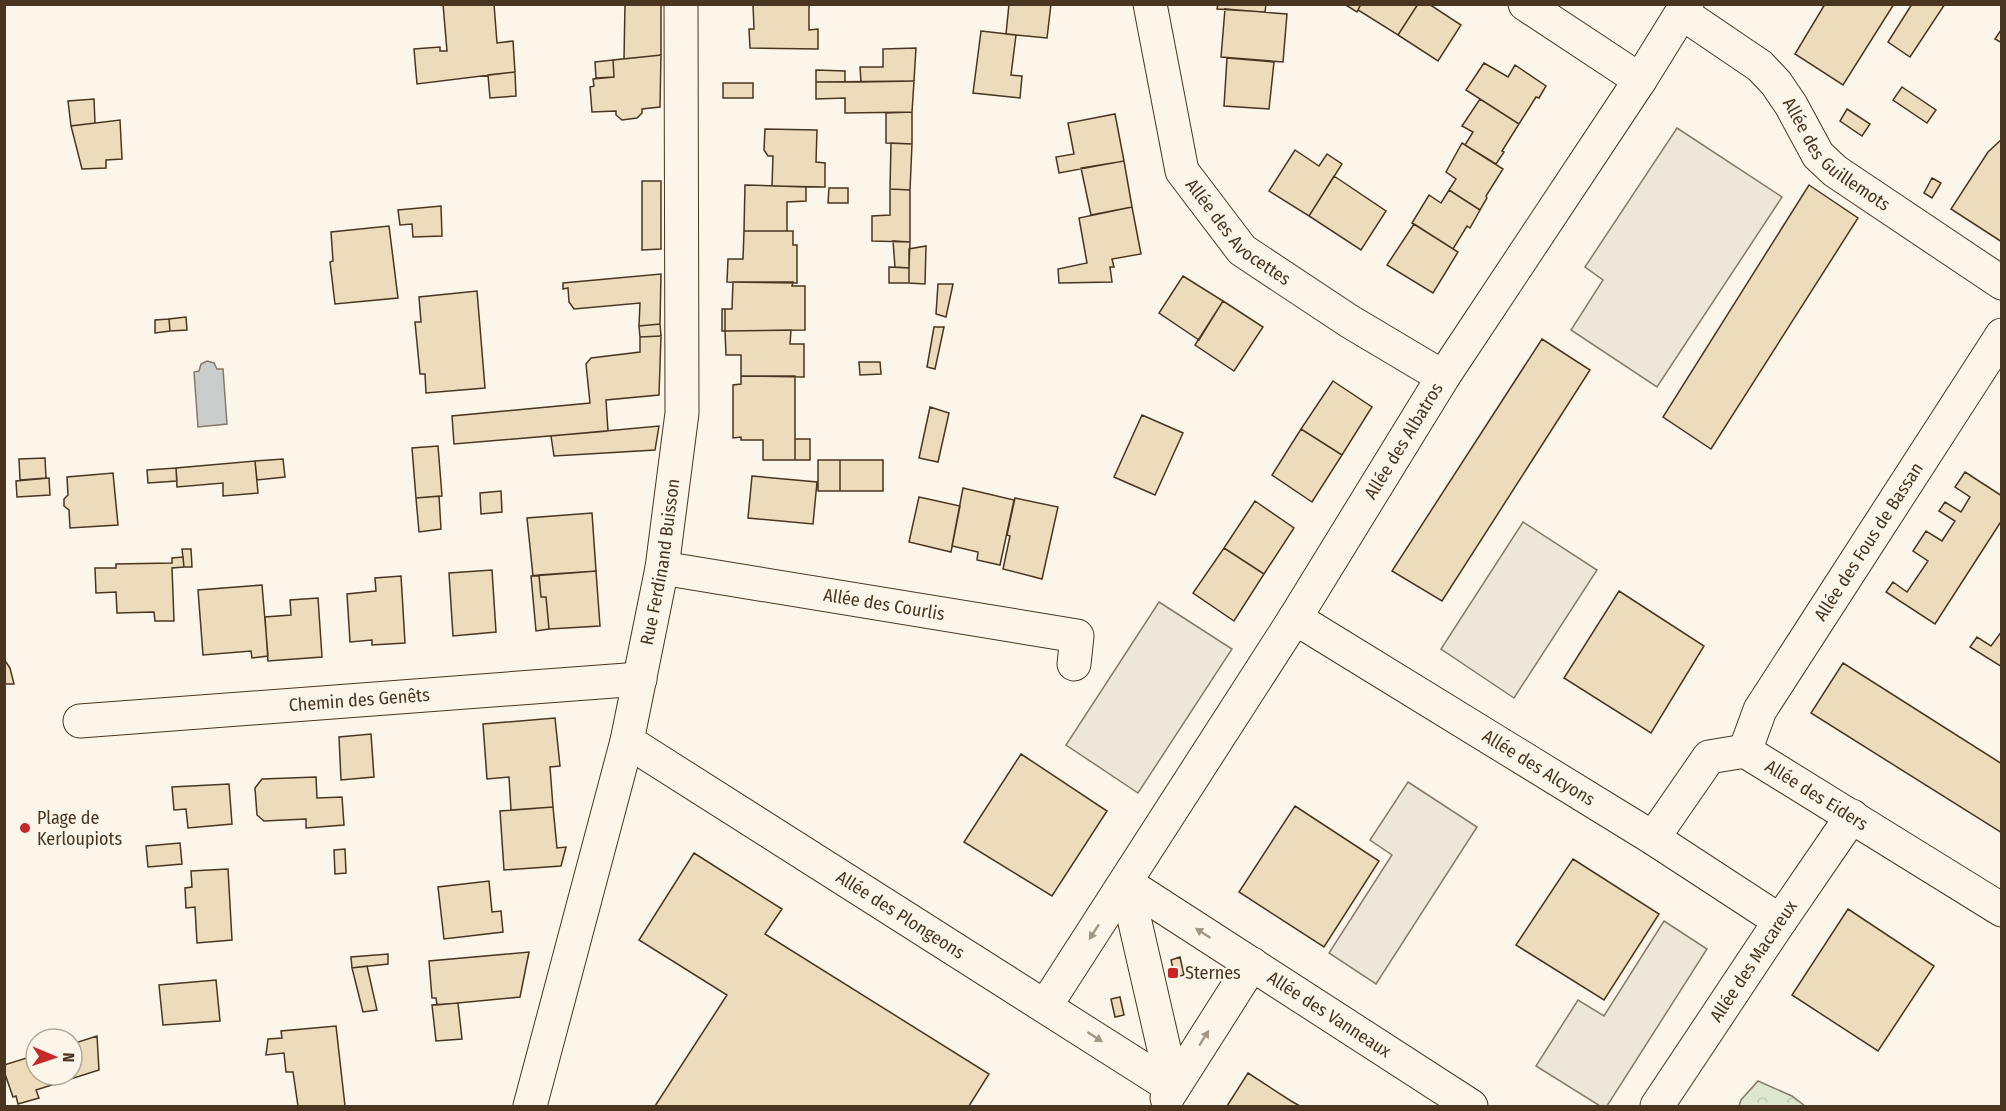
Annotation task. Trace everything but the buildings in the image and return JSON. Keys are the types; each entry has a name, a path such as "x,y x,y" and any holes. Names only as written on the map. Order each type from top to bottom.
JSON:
{"street":[{"name":"Rue Ferdinand Buisson","path":"530,1107 627,741 662,568 682,413 681,4"},
{"name":"Allée des Avocettes","path":"1150,4 1182,171 1242,249 1349,321 1443,377"},
{"path":"1525,4 1640,80"},
{"name":"Allée des Albatros","path":"1046,1005 1295,618 1443,377 1640,80 1684,9"},
{"name":"Allée des Guillemots","path":"1684,9 1760,66 1776,83 1791,105 1818,155 1835,171 2001,283"},
{"name":"Allée des Fous de Bassan","path":"1745,751 1760,710 2001,335"},
{"name":"Allée des Courlis","path":"662,568 1077,636 1074,664"},
{"name":"Allée des Alcyons","path":"1295,618 1653,838 1780,921"},
{"name":"Chemin des Genêts","path":"80,721 640,679"},
{"name":"Allée des Plongeons","path":"627,741 1046,1005 1167,1097"},
{"name":"Allée des Eiders","path":"1653,838 1709,757 1745,751 2001,910"},
{"name":"Allée des Macareux","path":"1657,1107 1852,816"},
{"path":"1126,883 1167,1097"},
{"name":"Allée des Vanneaux","path":"1126,883 1471,1107"},
{"path":"1167,1097 1252,964"}],"green space":[{"path":"1758,1081 1792,1096 1805,1106 1739,1106 1741,1100"}],"shaded area":[{"path":"1677,128 1782,197 1657,387 1571,330 1603,280 1585,267"},
{"path":"207,361 214,363 217,369 223,369 227,424 198,427 194,372 199,371 201,364"},
{"path":"1523,522 1597,570 1514,698 1441,649"},
{"path":"1159,602 1232,649 1138,793 1066,745"},
{"path":"1408,782 1477,827 1376,984 1329,953 1392,855 1370,840"},
{"path":"1664,921 1707,949 1607,1106 1600,1106 1536,1066 1578,1000 1604,1016"}],"place":[{"name":"Plage de Kerloupiots","path":"25,828"},
{"name":"Sternes","path":"1173,973"}]}
